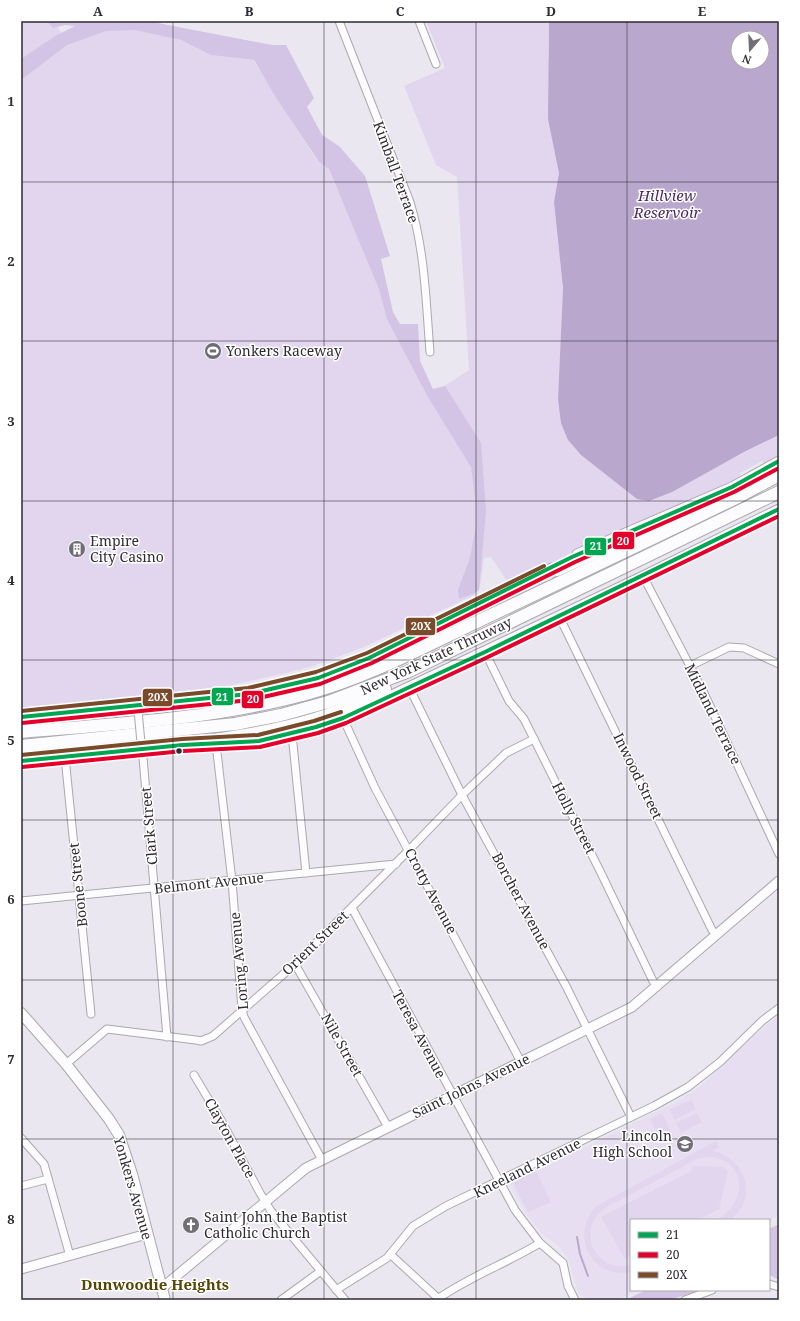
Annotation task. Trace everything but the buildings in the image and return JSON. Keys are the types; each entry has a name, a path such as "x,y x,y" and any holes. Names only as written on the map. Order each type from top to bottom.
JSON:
{"highway":[{"name":"New York State Thruway","path":"21,732 212,713 260,705 313,692 354,678 398,659 682,524 779,475"},
{"name":"New York State Thruway","path":"21,746 211,727 258,720 328,702 407,672 779,492"},
{"path":"547,571 557,570 605,548 661,526 682,524"},
{"path":"183,745 262,732 315,719 343,709 389,687 407,672"}],"main road":[{"path":"21,717 138,708 249,694 318,678 402,643 547,571 572,557 732,487 779,461"},
{"path":"21,761 65,757 142,746 259,741 292,734 343,718 644,576 779,509"},
{"name":"Saint Johns Avenue","path":"162,1288 296,1176 322,1160 632,1007 779,881"},
{"name":"Yonkers Avenue","path":"21,1013 66,1064 109,1119 119,1135 130,1169 146,1234 165,1300"},
{"path":"21,1269 146,1234"}],"street":[{"name":"Kimball Terrace","path":"339,21 410,202 417,225 421,248 430,352"},
{"path":"419,21 436,64"},
{"name":"Midland Terrace","path":"644,576 690,666 779,854"},
{"name":"Inwood Street","path":"559,616 712,930 717,935"},
{"path":"690,666 729,647 744,648 779,664"},
{"name":"Holly Street","path":"485,652 509,701 524,719 657,987"},
{"name":"Borcher Avenue","path":"409,687 462,795 566,986 586,1030 630,1117"},
{"name":"Clark Street","path":"138,708 167,1037"},
{"name":"Crotty Avenue","path":"343,718 375,788 521,1062"},
{"path":"292,734 306,873"},
{"name":"Orient Street","path":"66,1064 107,1029 201,1041 213,1036 295,964 396,864 462,795 506,753 534,739"},
{"name":"Loring Avenue","path":"216,744 232,881 242,1009 244,1016 322,1160"},
{"name":"Boone Street","path":"65,757 91,1014"},
{"name":"Belmont Avenue","path":"21,901 396,864"},
{"name":"Teresa Avenue","path":"352,908 515,1210 540,1243 563,1262 568,1286 575,1300"},
{"name":"Nile Street","path":"295,964 388,1127"},
{"name":"Kneeland Avenue","path":"336,1290 375,1267 390,1254 420,1221 654,1106 692,1085 720,1062 762,1021 779,1008"},
{"name":"Clayton Place","path":"194,1075 265,1202 345,1300"},
{"path":"21,1138 44,1164 70,1256"},
{"path":"21,1186 48,1179"},
{"path":"390,1254 440,1299 461,1283 520,1255 540,1243"},
{"path":"281,1300 321,1271"},
{"path":"686,1300 709,1291"},
{"path":"704,1300 711,1291"}],"shaded area":[{"name":"Yonkers Raceway","path":"21,21 55,21 65,41 83,35 127,27 181,40 211,55 253,60 316,159 328,168 429,396 469,370 457,177 436,165 404,86 445,68 426,21 549,21 548,52 559,173 554,202 563,288 558,399 568,440 581,455 637,498 649,501 779,435 779,456 765,466 762,461 740,473 741,479 508,582 491,557 484,558 480,587 474,595 364,647 313,666 227,686 21,709"},
{"path":"47,21 147,21 272,45 286,45 314,98 307,107 322,135 339,146 365,176 390,256 381,259 393,312 400,324 418,324 420,361 433,389 445,386 481,443 486,511 479,590 459,599 458,590 470,558 476,526 476,505 471,467 428,397 387,319 379,289 329,169 319,162 275,96 254,60 211,55 181,40 135,30 106,31 67,45 21,80 21,59 57,35 75,26 65,25 53,28"},
{"name":"Lincoln High School","path":"779,1016 779,1216 770,1220 770,1219 630,1219 630,1291 636,1291 618,1300 589,1300 578,1293 569,1261 558,1246 540,1232 526,1214 510,1184 680,1100 702,1085 762,1028"},
{"path":"691,1100 696,1109 674,1120 670,1110"},
{"path":"662,1113 673,1135 661,1141 650,1119"},
{"path":"697,1113 702,1122 681,1133 676,1123"},
{"path":"716,1141 719,1147 713,1151 722,1154 737,1165 745,1182 746,1191 744,1200 740,1210 730,1219 717,1219 729,1211 736,1200 739,1188 738,1177 733,1168 724,1161 713,1157 699,1158 607,1207 597,1216 592,1226 590,1237 593,1247 598,1256 607,1263 618,1266 630,1265 630,1272 617,1273 605,1269 596,1263 589,1253 585,1242 585,1231 588,1218 595,1207"},
{"path":"693,1166 724,1167 728,1172 720,1205 718,1205 721,1208 700,1219 630,1219 630,1256 625,1259 601,1217 691,1171"},
{"path":"536,1171 551,1202 528,1212 513,1183"},
{"path":"779,1224 779,1280 770,1276 770,1228"},
{"path":"644,1291 700,1291 668,1300 626,1300"}],"water":[{"name":"Hillview Reservoir","path":"549,21 779,21 779,435 744,452 672,492 649,501 637,499 581,455 568,440 561,423 558,399 563,288 554,202 559,173 548,119"}],"waterway":[{"path":"577,1237 580,1254 588,1276"}],"transit line":[{"name":"21","path":"21,717 249,694 318,678 369,658 572,557 732,487 779,461"},
{"name":"20","path":"22,723 250,700 320,684 372,663 575,562 734,492 779,468"},
{"name":"21","path":"21,761 183,745 259,741 316,727 343,718 485,652 779,509"},
{"name":"20","path":"22,767 183,751 260,747 318,733 346,723 488,657 779,516"},
{"name":"20X","path":"21,711 248,688 316,672 367,653 544,566"},
{"name":"20X","path":"21,755 182,739 258,735 314,721 341,712"}],"place":[{"name":"Yonkers Raceway","path":"213,351"},
{"name":"Empire City Casino","path":"77,549"},
{"name":"Lincoln High School","path":"685,1144"},
{"name":"Saint John the Baptist Catholic Church","path":"191,1225"}],"district":[{"name":"Dunwoodie Heights","path":"155,1285"}]}
